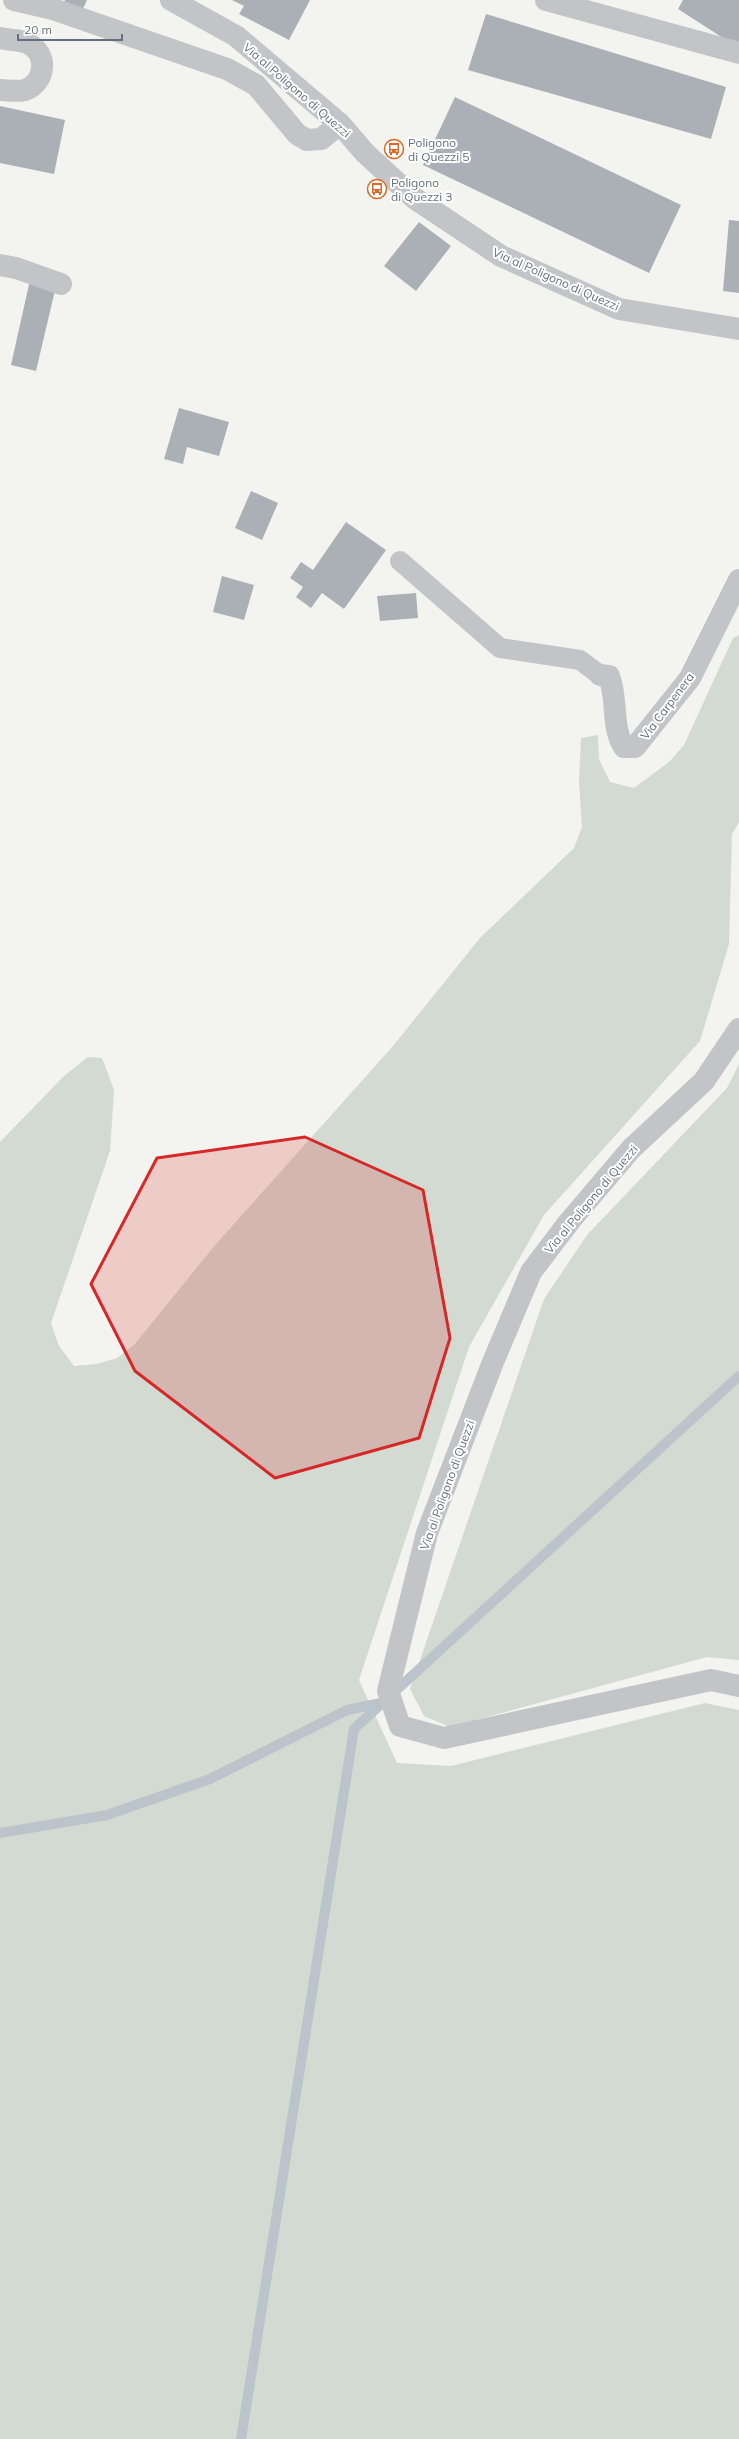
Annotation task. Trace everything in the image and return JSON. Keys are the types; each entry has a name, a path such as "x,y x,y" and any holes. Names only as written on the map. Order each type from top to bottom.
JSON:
{"street":[{"path":"14,0 53,9 227,69 256,85 297,134 307,140 321,139 340,124"},
{"name":"Via al Poligono di Quezzi","path":"172,0 236,36 340,124 365,153 414,198 501,256 619,308 739,329"},
{"path":"549,0 739,53"},
{"path":"0,38 26,42 33,46 39,53 42,64 41,77 36,84 23,90 0,90"},
{"path":"0,265 61,284"},
{"name":"Via Carpenera","path":"600,675 609,676 612,686 619,739 624,748 636,747 690,678 739,580"},
{"name":"Via al Poligono di Quezzi","path":"739,1029 704,1081 631,1149 569,1222 531,1272 493,1362 427,1533 388,1691 400,1726 444,1738 711,1680 739,1686"}],"lane":[{"path":"400,561 500,648 580,660 600,675"}],"highlighted area":[{"path":"305,1137 423,1190 450,1338 419,1438 275,1478 135,1371 91,1284 157,1158"}],"shaded area":[{"path":"739,635 739,822 732,834 729,944 700,1041 544,1215 469,1347 359,1680 397,1763 451,1766 705,1703 739,1710 739,2439 0,2439 0,1142 64,1076 88,1057 102,1058 114,1090 110,1151 51,1323 59,1346 74,1366 97,1364 117,1358 134,1345 216,1244 393,1046 480,938 574,848 582,827 579,782 581,738 598,735 599,759 610,782 634,788 669,762 684,745 733,638"},
{"path":"739,1064 739,1660 707,1657 450,1727 424,1716 410,1689 544,1299 587,1235 727,1088"}],"building":[{"path":"65,0 87,0 80,15 62,8"},
{"path":"232,0 310,0 289,40 239,14 244,6"},
{"path":"683,0 739,0 739,43 737,47 678,9"},
{"path":"486,14 726,87 711,139 468,70"},
{"path":"455,97 681,205 649,273 423,165"},
{"path":"0,106 65,120 54,174 0,163"},
{"path":"729,220 739,221 739,293 723,291"},
{"path":"419,222 451,246 416,291 384,266"},
{"path":"30,280 56,286 36,371 11,365"},
{"path":"179,408 229,422 219,456 187,447 183,464 164,459"},
{"path":"251,491 278,503 262,540 235,528"},
{"path":"346,522 386,550 344,609 322,593 311,608 296,597 303,587 290,578 301,562 313,570"},
{"path":"222,576 254,585 244,620 213,612"},
{"path":"416,593 418,618 380,621 377,596"}],"waterway":[{"path":"241,2439 354,1729 739,1376"},
{"path":"0,1833 107,1815 210,1779 347,1710 381,1703"}],"place":[{"name":"Poligono di Quezzi 5","path":"394,149"},
{"name":"Poligono di Quezzi 3","path":"377,189"}]}
